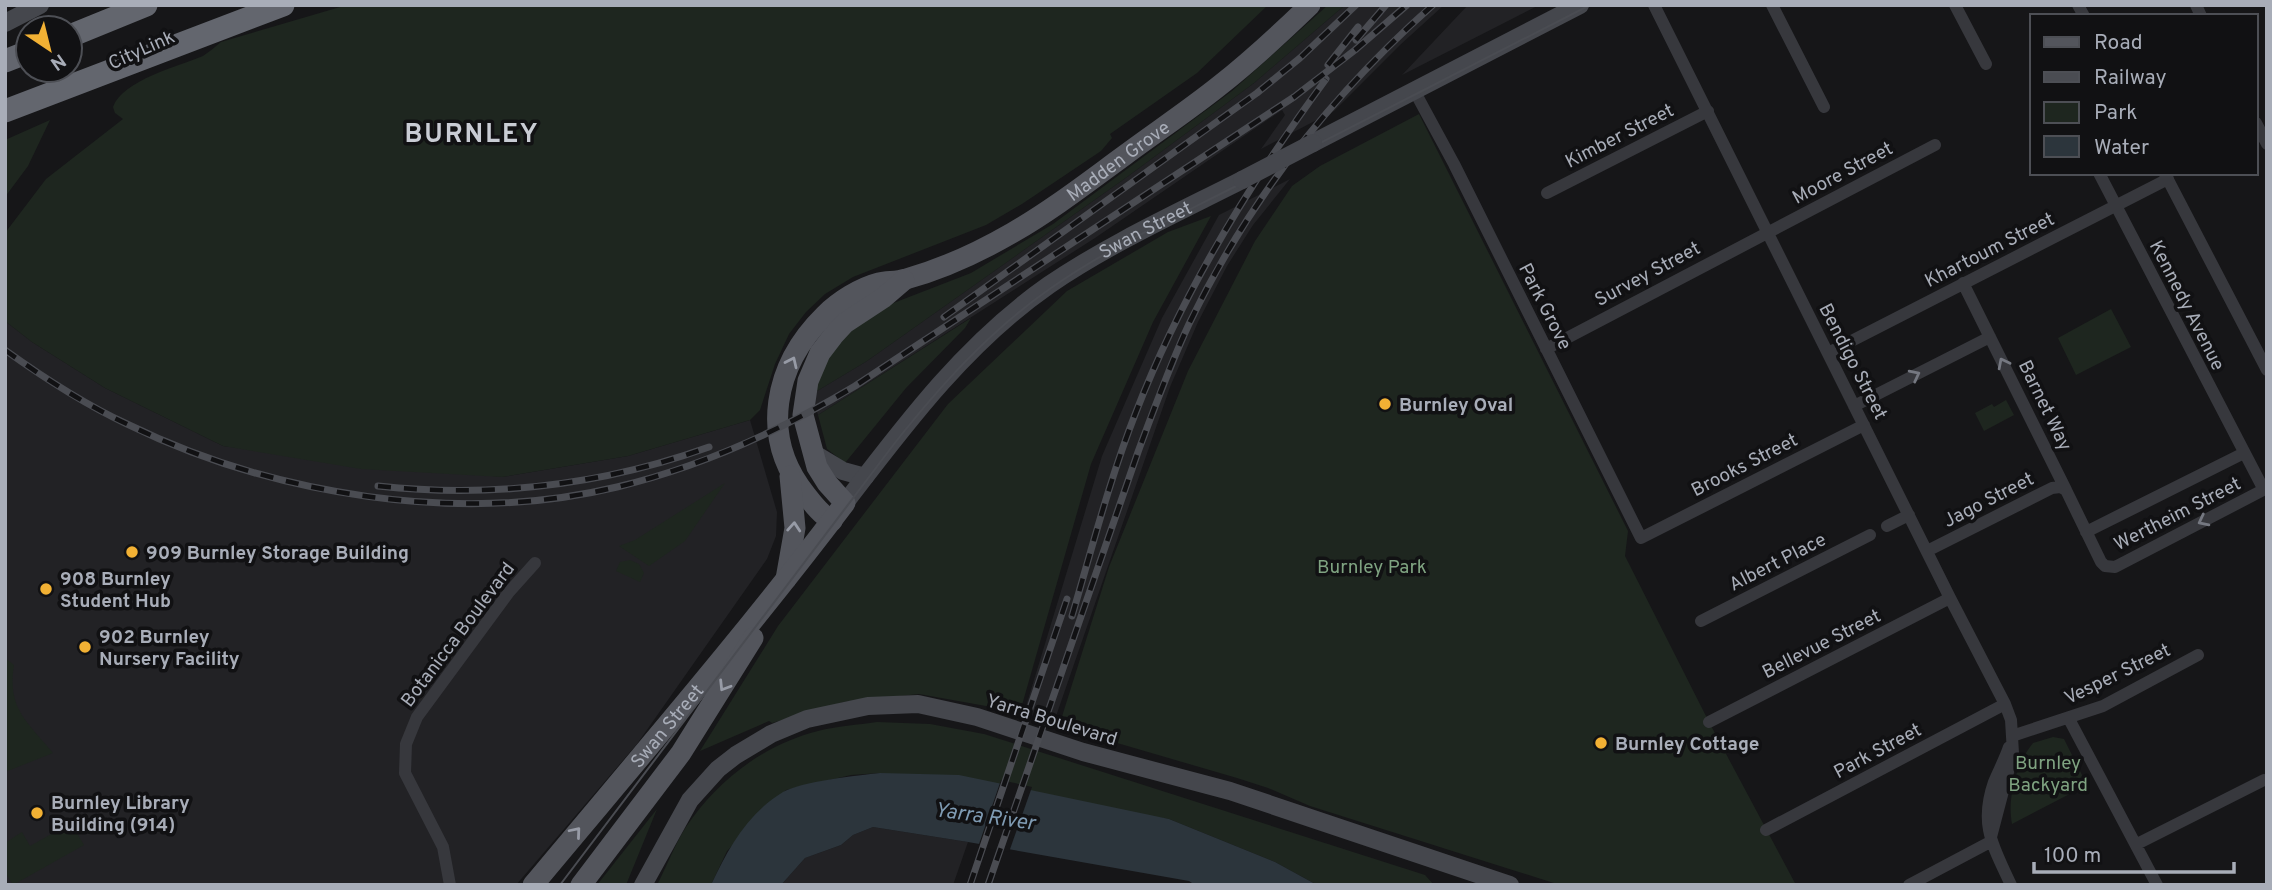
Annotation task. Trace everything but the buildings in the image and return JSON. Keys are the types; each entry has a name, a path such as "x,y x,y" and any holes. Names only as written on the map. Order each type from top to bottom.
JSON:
{"highway":[{"path":"84,29 129,5"},
{"name":"CityLink","path":"84,30 146,5"},
{"name":"CityLink","path":"5,111 239,5"},
{"path":"5,111 283,5"}],"main road":[{"path":"5,23 40,5"},
{"name":"Madden Grove","path":"832,521 812,503 790,474 779,444 777,409 781,387 797,350 819,321 842,301 879,283 904,280 990,245 1064,199 1220,86 1310,5"},
{"name":"Swan Street","path":"533,885 657,739 948,375 977,345 1026,303 1100,254 1580,5"},
{"name":"Madden Grove","path":"845,503 817,467 803,415 808,381 820,353 845,323 883,298 904,280"},
{"path":"813,453 844,471 865,477"},
{"path":"790,474 795,528 792,572"},
{"name":"Swan Street","path":"581,885 681,753 792,572"},
{"name":"Yarra Boulevard","path":"643,885 690,800 718,769 736,755 771,734 835,711 867,706 918,704 977,717 1083,752 1230,791 1510,885"}],"street":[{"name":"Bendigo Street","path":"1654,5 1950,598 2006,704 2011,720 2013,753 1991,839"},
{"path":"1772,5 1824,107"},
{"path":"1955,5 1986,64"},
{"name":"Park Grove","path":"1415,92 1454,163 1641,538"},
{"name":"Kimber Street","path":"1547,193 1708,111"},
{"path":"2258,127 2267,144"},
{"name":"Moore Street","path":"1767,233 1935,145"},
{"name":"Kennedy Avenue","path":"2100,175 2265,489"},
{"path":"2167,176 2267,370"},
{"name":"Khartoum Street","path":"1828,353 2116,205 2167,176"},
{"name":"Survey Street","path":"1546,349 1767,233"},
{"name":"Barnet Way","path":"1964,283 2066,490"},
{"path":"1854,406 1990,337"},
{"name":"Brooks Street","path":"1641,538 1864,425"},
{"path":"2066,490 2086,532 2244,453"},
{"name":"Jago Street","path":"1927,551 2052,488 2060,487 2066,490"},
{"name":"Wertheim Street","path":"2086,532 2105,566 2115,566 2265,489"},
{"path":"1887,526 1909,515"},
{"name":"Albert Place","path":"1702,621 1870,535"},
{"name":"Botanicca Boulevard","path":"450,885 443,847 405,774 406,744 410,729 425,706 509,592 535,563"},
{"name":"Bellevue Street","path":"1709,722 1950,598"},
{"name":"Vesper Street","path":"2012,736 2102,706 2198,655"},
{"name":"Park Street","path":"1766,830 2006,704"},
{"path":"2069,719 2158,885"},
{"path":"2137,844 2264,780"},
{"path":"1909,885 1991,839 2011,885"}],"shaded area":[{"path":"1345,5 1444,5 1334,111 1261,149 1285,115 1282,110 1095,238 818,415 812,394 867,361 1127,177 1254,83"},
{"path":"1468,5 1539,5 1402,75"},
{"path":"1290,179 1253,225 1227,266 1198,322 1170,387 1054,722 1024,713 1102,456 1162,318 1219,215"},
{"path":"5,321 32,342 105,388 223,446 502,477 628,456 750,420 777,512 776,536 767,559 637,744 516,885 5,885"},
{"path":"873,827 968,842 953,885 781,885 805,858 841,845 853,835"}],"green space":[{"path":"347,5 1268,5 1197,73 1110,134 1112,138 1101,151 1022,204 986,225 853,277 825,294 789,334 775,364 760,410 750,420 628,456 502,477 361,469 223,446 105,388 32,342 5,321 5,233 46,179 123,119 115,113 113,107 128,89 152,76 203,56 221,42"},
{"path":"1328,5 1345,5 1254,83 1127,177 867,361 812,394 832,346 878,309 971,273 1053,224 1232,91"},
{"name":"Burnley Park","path":"1419,114 1628,531 1625,556 1796,885 1560,885 1310,806 1237,778 1059,726 1109,567 1188,371 1255,241 1292,186 1320,166"},
{"path":"50,120 28,166 5,197 5,140"},
{"path":"1211,216 1153,322 1091,464 1020,712 919,694 844,702 772,723 769,721 700,751 778,626 948,404 1067,291 1168,232"},
{"path":"2111,309 2131,347 2076,375 2058,338"},
{"path":"971,318 965,328 906,388 845,463 827,449 818,415"},
{"path":"2006,400 2014,415 1984,431 1975,413"},
{"path":"725,483 685,541 649,566 619,546 635,540"},
{"path":"630,560 639,564 644,573 640,582 616,571 620,562"},
{"path":"5,658 14,665 13,693 21,714 53,753 5,772"},
{"path":"877,722 930,724 984,734 1425,875 1434,885 1317,885 1275,862 1169,819 880,773 851,775 786,790 727,851 711,885 657,885 686,827 712,794 743,767 798,737 825,729"},
{"name":"Burnley Backyard","path":"2053,737 2064,739 2087,785 2012,824 2012,792 2022,761 2033,743"},
{"path":"657,809 626,885 597,885"},
{"path":"71,823 84,845 13,885 5,872 5,843 22,832 30,846"}],"water":[{"name":"Yarra River","path":"880,773 959,775 1169,819 1275,862 1317,885 1195,885 1189,881 873,827 853,835 841,845 805,858 781,885 711,885 740,832 759,810 783,792 816,782"}],"pier":[{"path":"1001,780 1032,787 1009,852 978,847"}],"tram line":[{"path":"560,885 894,444 948,380 1007,322 1051,288 1122,245 1590,5"}],"railway":[{"path":"944,317 1257,93 1300,58 1356,5"},
{"path":"1356,40 1386,5"},
{"path":"5,350 64,390 127,424 183,449 304,485 367,496 431,502 494,503 557,498 617,487 679,469 740,446 799,418 855,386 1294,97 1407,5"},
{"path":"988,885 1138,452 1189,324 1238,235 1295,152 1360,76 1433,5"},
{"path":"1328,65 1358,27"},
{"path":"1072,616 1127,437 1154,368 1220,239 1271,157 1326,79"},
{"path":"378,486 462,490 546,485 628,471 709,447"},
{"path":"970,885 1067,599"}],"place":[{"name":"Burnley Oval","path":"1385,404"},
{"name":"909 Burnley Storage Building","path":"132,552"},
{"name":"908 Burnley Student Hub","path":"46,589"},
{"name":"902 Burnley Nursery Facility","path":"85,647"},
{"name":"Burnley Cottage","path":"1601,743"},
{"name":"Burnley Library Building (914)","path":"37,813"}],"district":[{"name":"BURNLEY","path":"472,133"}]}
